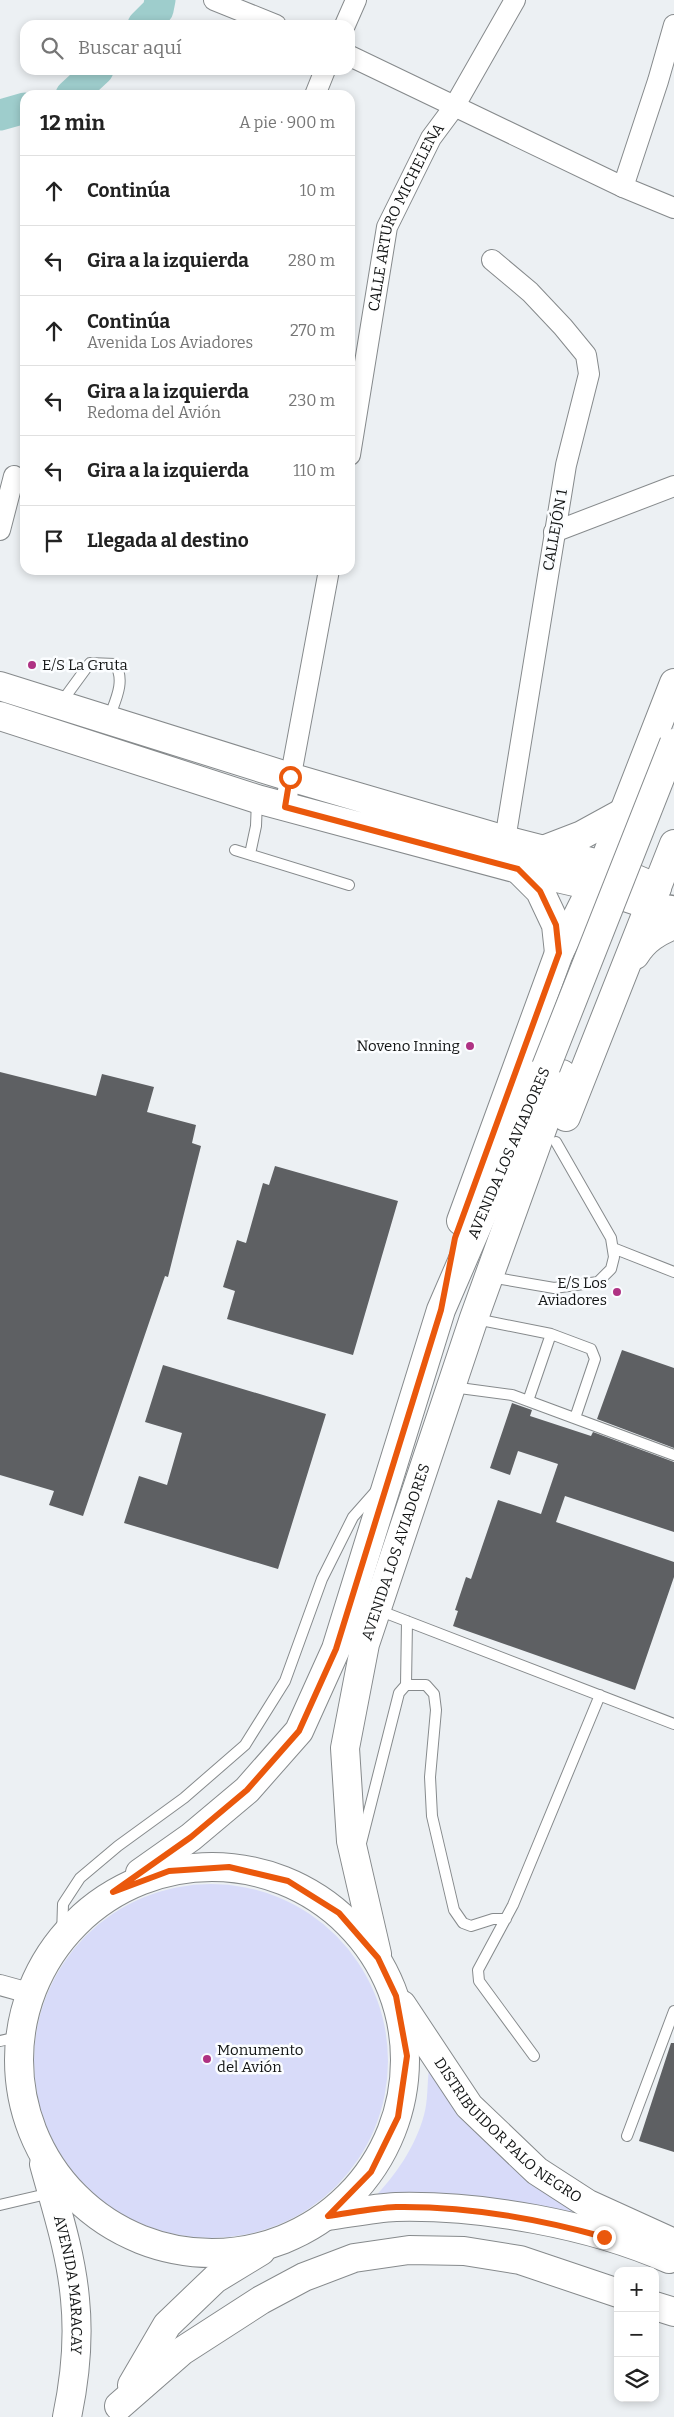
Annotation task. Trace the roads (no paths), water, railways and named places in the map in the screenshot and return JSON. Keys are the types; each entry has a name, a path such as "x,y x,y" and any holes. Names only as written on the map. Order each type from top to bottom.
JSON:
{"main road":[{"path":"441,1310 455,1238 559,953 598,875 674,683"},
{"path":"0,686 108,722 290,777 543,850 598,875 664,900"},
{"path":"0,716 257,799 518,869 598,875"},
{"name":"AVENIDA LOS AVIADORES","path":"378,1958 351,1841 345,1748 365,1644 554,1071 674,743"},
{"name":"AVENIDA LOS AVIADORES","path":"113,1892 191,1837 247,1790 299,1731 336,1649 441,1310 554,1071 674,796"},
{"path":"543,850 582,835 624,812"},
{"path":"474,1318 519,1235 623,973 664,900 674,844"},
{"path":"518,869 540,891 556,925 559,953"},
{"path":"623,973 641,944 655,933 674,925"},
{"path":"117,2412 167,2325 214,2279 272,2244 301,2232 328,2216 371,2172 398,2117 407,2056 396,1996 378,1958 339,1913 288,1881 229,1867 169,1871 113,1892 62,1936 29,1993 9,2039 20,2097 41,2153 83,2206 140,2240 206,2254 272,2244"},
{"name":"DISTRIBUIDOR PALO NEGRO","path":"396,1996 469,2106 537,2171 588,2204 667,2249"},
{"name":"AVENIDA MARACAY","path":"41,2153 65,2242 76,2299 74,2382 66,2417"},
{"name":"DISTRIBUIDOR PALO NEGRO","path":"328,2216 395,2207 510,2215 552,2222 667,2249"},
{"path":"117,2412 182,2351 261,2300 304,2277 354,2258 409,2250 464,2251 520,2260 614,2292"},
{"path":"659,2307 674,2312"}],"street":[{"path":"214,0 264,20"},
{"path":"347,20 356,0"},
{"name":"CALLE ARTURO MICHELENA","path":"355,424 387,227 432,138 454,107 515,0"},
{"path":"623,187 658,81 674,24"},
{"path":"355,58 623,187 674,208"},
{"path":"317,90 324,75"},
{"name":"CALLEJÓN 1","path":"492,260 530,292 586,355 589,374 566,464 504,840"},
{"path":"0,530 14,476"},
{"path":"554,532 674,486"},
{"path":"285,807 328,575"},
{"path":"0,1985 29,1993"}],"lane":[{"path":"59,706 90,663 115,664 119,671 121,682 108,722"},
{"path":"250,854 257,799"},
{"path":"235,850 348,885"},
{"path":"496,1278 554,1288 598,1282 611,1270 614,1257 611,1238 556,1142"},
{"path":"613,1248 674,1272"},
{"path":"474,1318 551,1334 590,1349 595,1359 575,1418"},
{"path":"528,1401 551,1334"},
{"path":"451,1387 512,1395 674,1455"},
{"path":"62,1936 62,1904 80,1878 118,1846 184,1798 245,1745 285,1681 322,1579 352,1516 390,1476"},
{"path":"377,1609 674,1724"},
{"path":"356,1864 399,1693 406,1685 407,1621"},
{"path":"406,1685 426,1686 434,1694 436,1710 430,1777 432,1816 454,1910 463,1923 471,1926 493,1919 506,1918"},
{"path":"534,2056 479,1982 478,1970 482,1959 506,1918 600,1696"},
{"path":"627,2136 674,2011"},
{"path":"0,2205 52,2193"}],"waterway":[{"path":"148,20 158,10 160,0"},
{"path":"76,90 93,75"},
{"path":"0,115 20,109"}],"place":[{"name":"E/S La Gruta","path":"32,665"},
{"name":"Noveno Inning","path":"470,1046"},
{"name":"E/S Los Aviadores","path":"617,1292"},
{"name":"Monumento del Avión","path":"207,2059"}]}
